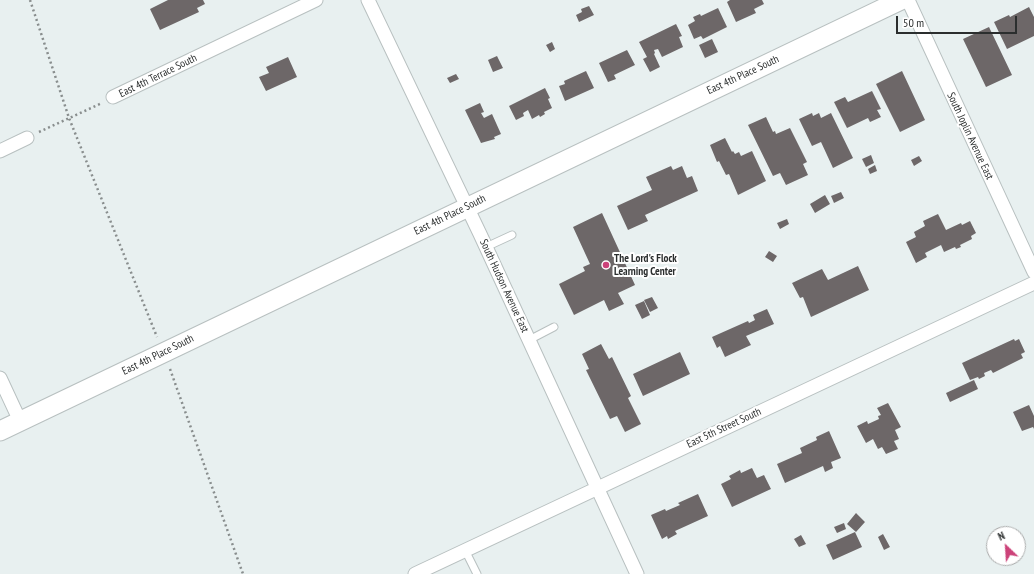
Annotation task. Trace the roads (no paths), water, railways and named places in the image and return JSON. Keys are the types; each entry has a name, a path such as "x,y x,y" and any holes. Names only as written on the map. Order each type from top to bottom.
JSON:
{"street":[{"name":"East 4th Terrace South","path":"113,98 316,0"},
{"name":"South Hudson Avenue East","path":"368,0 486,247 637,574"},
{"name":"East 4th Place South","path":"0,431 901,0"},
{"name":"South Joplin Avenue East","path":"908,0 1034,272"},
{"path":"0,151 27,138"},
{"name":"East 5th Street South","path":"415,574 1034,283"},
{"path":"0,378 20,421"}],"lane":[{"path":"486,247 512,235"},
{"path":"529,340 554,327"},
{"path":"464,550 477,574"}],"place":[{"name":"The Lord's Flock Learning Center","path":"606,265"}]}
